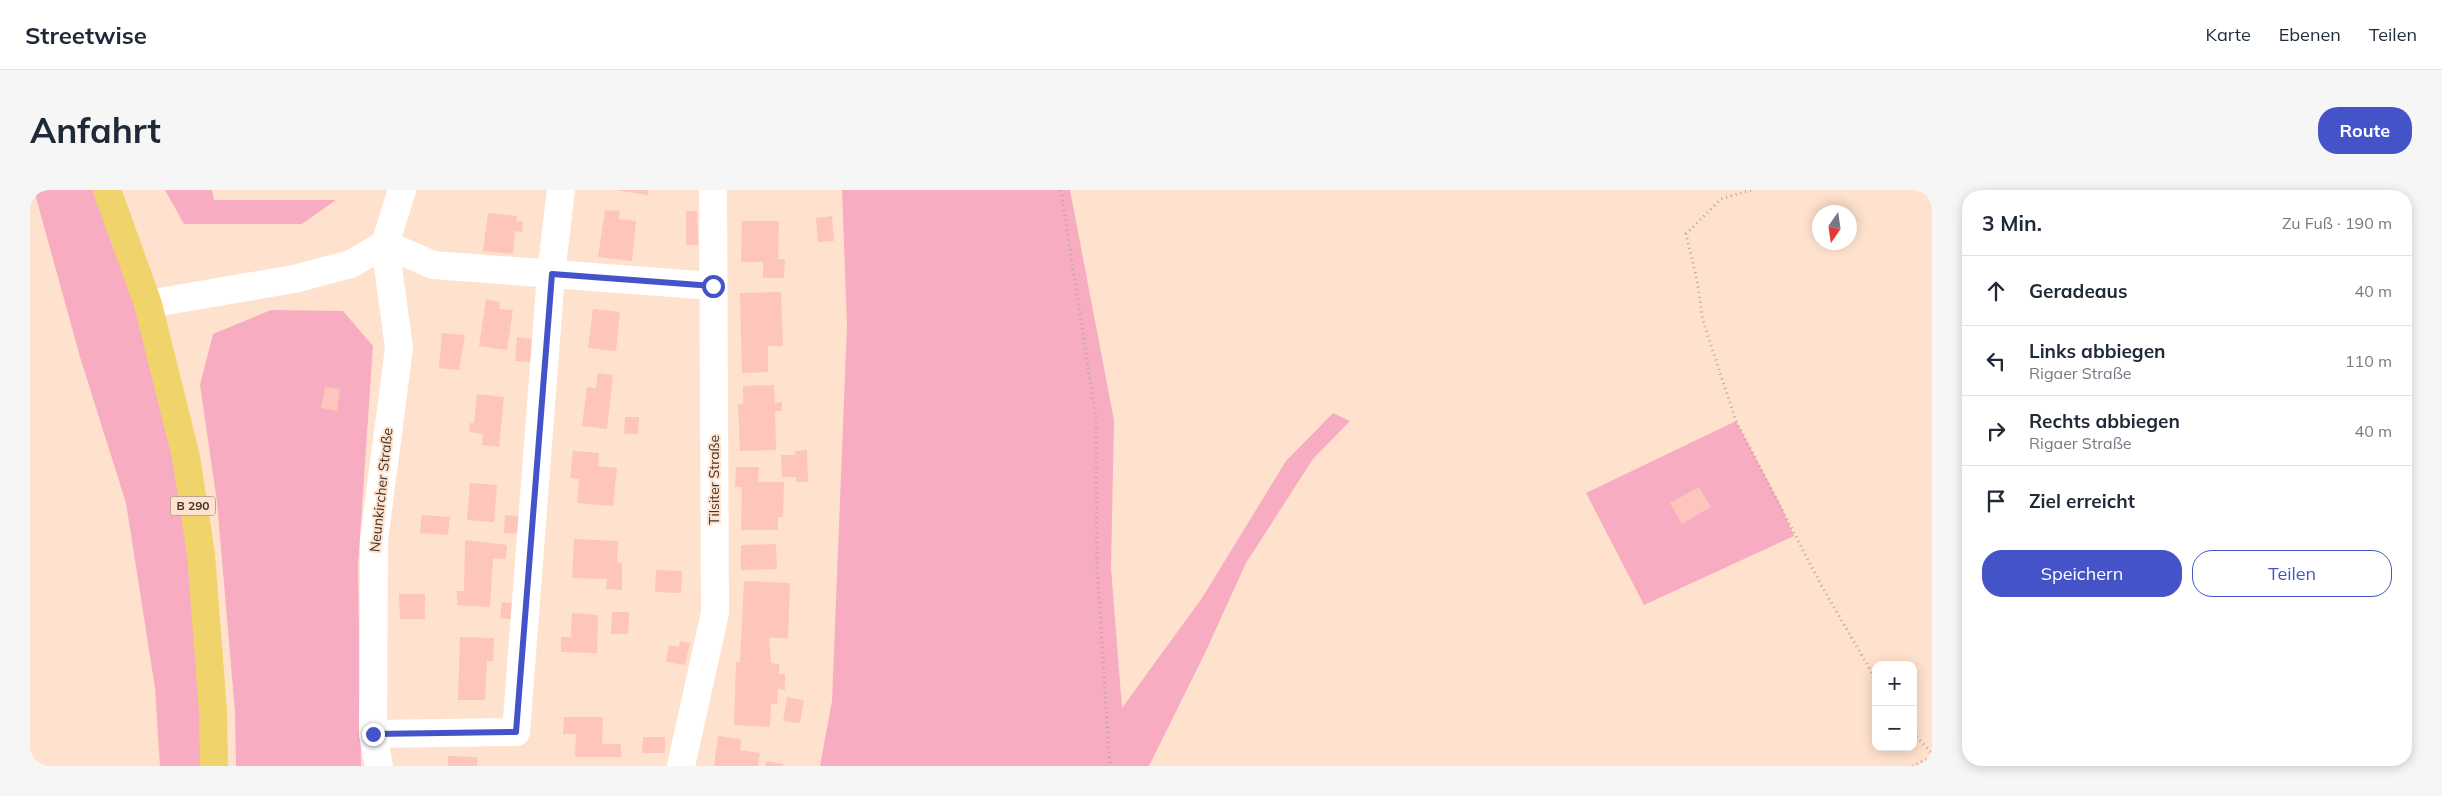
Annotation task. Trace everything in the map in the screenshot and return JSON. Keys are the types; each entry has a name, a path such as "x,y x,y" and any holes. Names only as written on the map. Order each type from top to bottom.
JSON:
{"main road":[{"name":"B 290","path":"106,190 148,304 186,457 201,554 214,711 214,766"}],"street":[{"name":"Neunkircher Straße","path":"379,766 373,734 374,540 398,348 385,244 402,190"},
{"path":"373,734 516,732 552,274 561,190"},
{"name":"Tilsiter Straße","path":"681,766 715,613 713,190"},
{"path":"148,304 294,279 351,264 385,244 433,265 713,286"}],"path":[{"path":"1061,190 1096,419 1097,565 1110,766"},
{"path":"1751,190 1721,199 1686,234 1697,280 1703,322 1736,421 1820,584 1872,673"},
{"path":"1912,766 1932,755 1917,738"}],"shaded area":[{"path":"34,190 107,190 186,457 214,766 160,766 155,688 126,503 80,357"},
{"path":"165,190 212,190 214,200 336,200 302,224 184,224"},
{"path":"842,190 1070,190 1114,420 1111,568 1122,708 1202,598 1286,461 1333,413 1350,421 1313,459 1246,563 1205,653 1149,766 820,766 832,701 847,325"},
{"path":"271,310 343,311 373,346 358,566 361,766 236,766 235,712 217,502 200,385 213,334"},
{"path":"1736,421 1780,504 1794,536 1644,605 1586,493"}],"building":[{"path":"615,190 648,190 648,195"},
{"path":"605,210 620,211 619,219 636,221 632,261 598,257"},
{"path":"686,211 697,211 698,245 686,245"},
{"path":"488,213 517,216 516,221 523,222 522,232 515,231 513,254 483,251"},
{"path":"832,216 834,241 818,242 816,218"},
{"path":"742,221 779,221 778,259 785,259 784,278 763,278 763,262 741,262"},
{"path":"781,292 783,346 768,346 768,372 742,373 740,293"},
{"path":"486,299 500,302 499,309 513,310 507,350 479,346"},
{"path":"593,309 620,312 616,351 588,348"},
{"path":"442,333 465,335 459,370 439,368"},
{"path":"517,337 532,339 531,362 515,361"},
{"path":"598,373 613,375 607,429 582,426 587,387 596,388"},
{"path":"774,385 775,403 782,402 782,411 775,411 776,450 740,451 738,404 743,404 743,386"},
{"path":"325,387 340,389 337,411 321,408"},
{"path":"477,394 504,397 499,447 482,445 483,434 469,432 470,423 474,423"},
{"path":"625,417 639,417 638,434 624,434"},
{"path":"807,450 808,482 796,482 796,477 782,477 781,455 795,455 795,451"},
{"path":"573,451 599,453 598,466 617,468 613,506 577,503 579,479 570,478"},
{"path":"736,467 759,467 758,482 784,482 783,517 778,517 778,530 741,530 742,487 735,487"},
{"path":"470,483 497,485 494,522 467,520"},
{"path":"1699,487 1711,507 1682,524 1670,503"},
{"path":"422,515 450,517 448,535 420,533"},
{"path":"505,515 526,517 525,534 504,533"},
{"path":"574,539 618,541 617,562 622,563 622,590 606,589 607,579 572,578"},
{"path":"465,540 507,545 506,559 493,558 490,607 457,605 457,591 464,591"},
{"path":"776,544 777,569 741,570 741,545"},
{"path":"656,570 682,571 681,593 655,592"},
{"path":"744,581 790,583 788,638 769,638 771,663 779,664 779,674 785,674 785,690 778,689 777,704 771,704 770,727 734,725 736,662 740,662"},
{"path":"399,594 425,594 425,619 400,619"},
{"path":"502,602 521,604 519,620 500,618"},
{"path":"612,612 629,612 628,634 611,634"},
{"path":"572,613 598,615 597,653 561,652 561,637 571,637"},
{"path":"460,637 494,638 493,661 487,661 485,700 458,700"},
{"path":"680,641 690,643 685,665 666,662 669,645 679,647"},
{"path":"787,697 804,700 800,723 783,721"},
{"path":"564,717 603,717 602,744 621,744 621,757 575,757 576,734 563,734"},
{"path":"718,736 741,739 740,750 760,753 758,766 714,766"},
{"path":"643,737 665,737 665,753 642,753"},
{"path":"448,756 477,757 477,766 448,766"},
{"path":"766,761 783,764 783,766 765,766"}],"route":[{"path":"373,734 516,732 552,274 713,286"}]}
